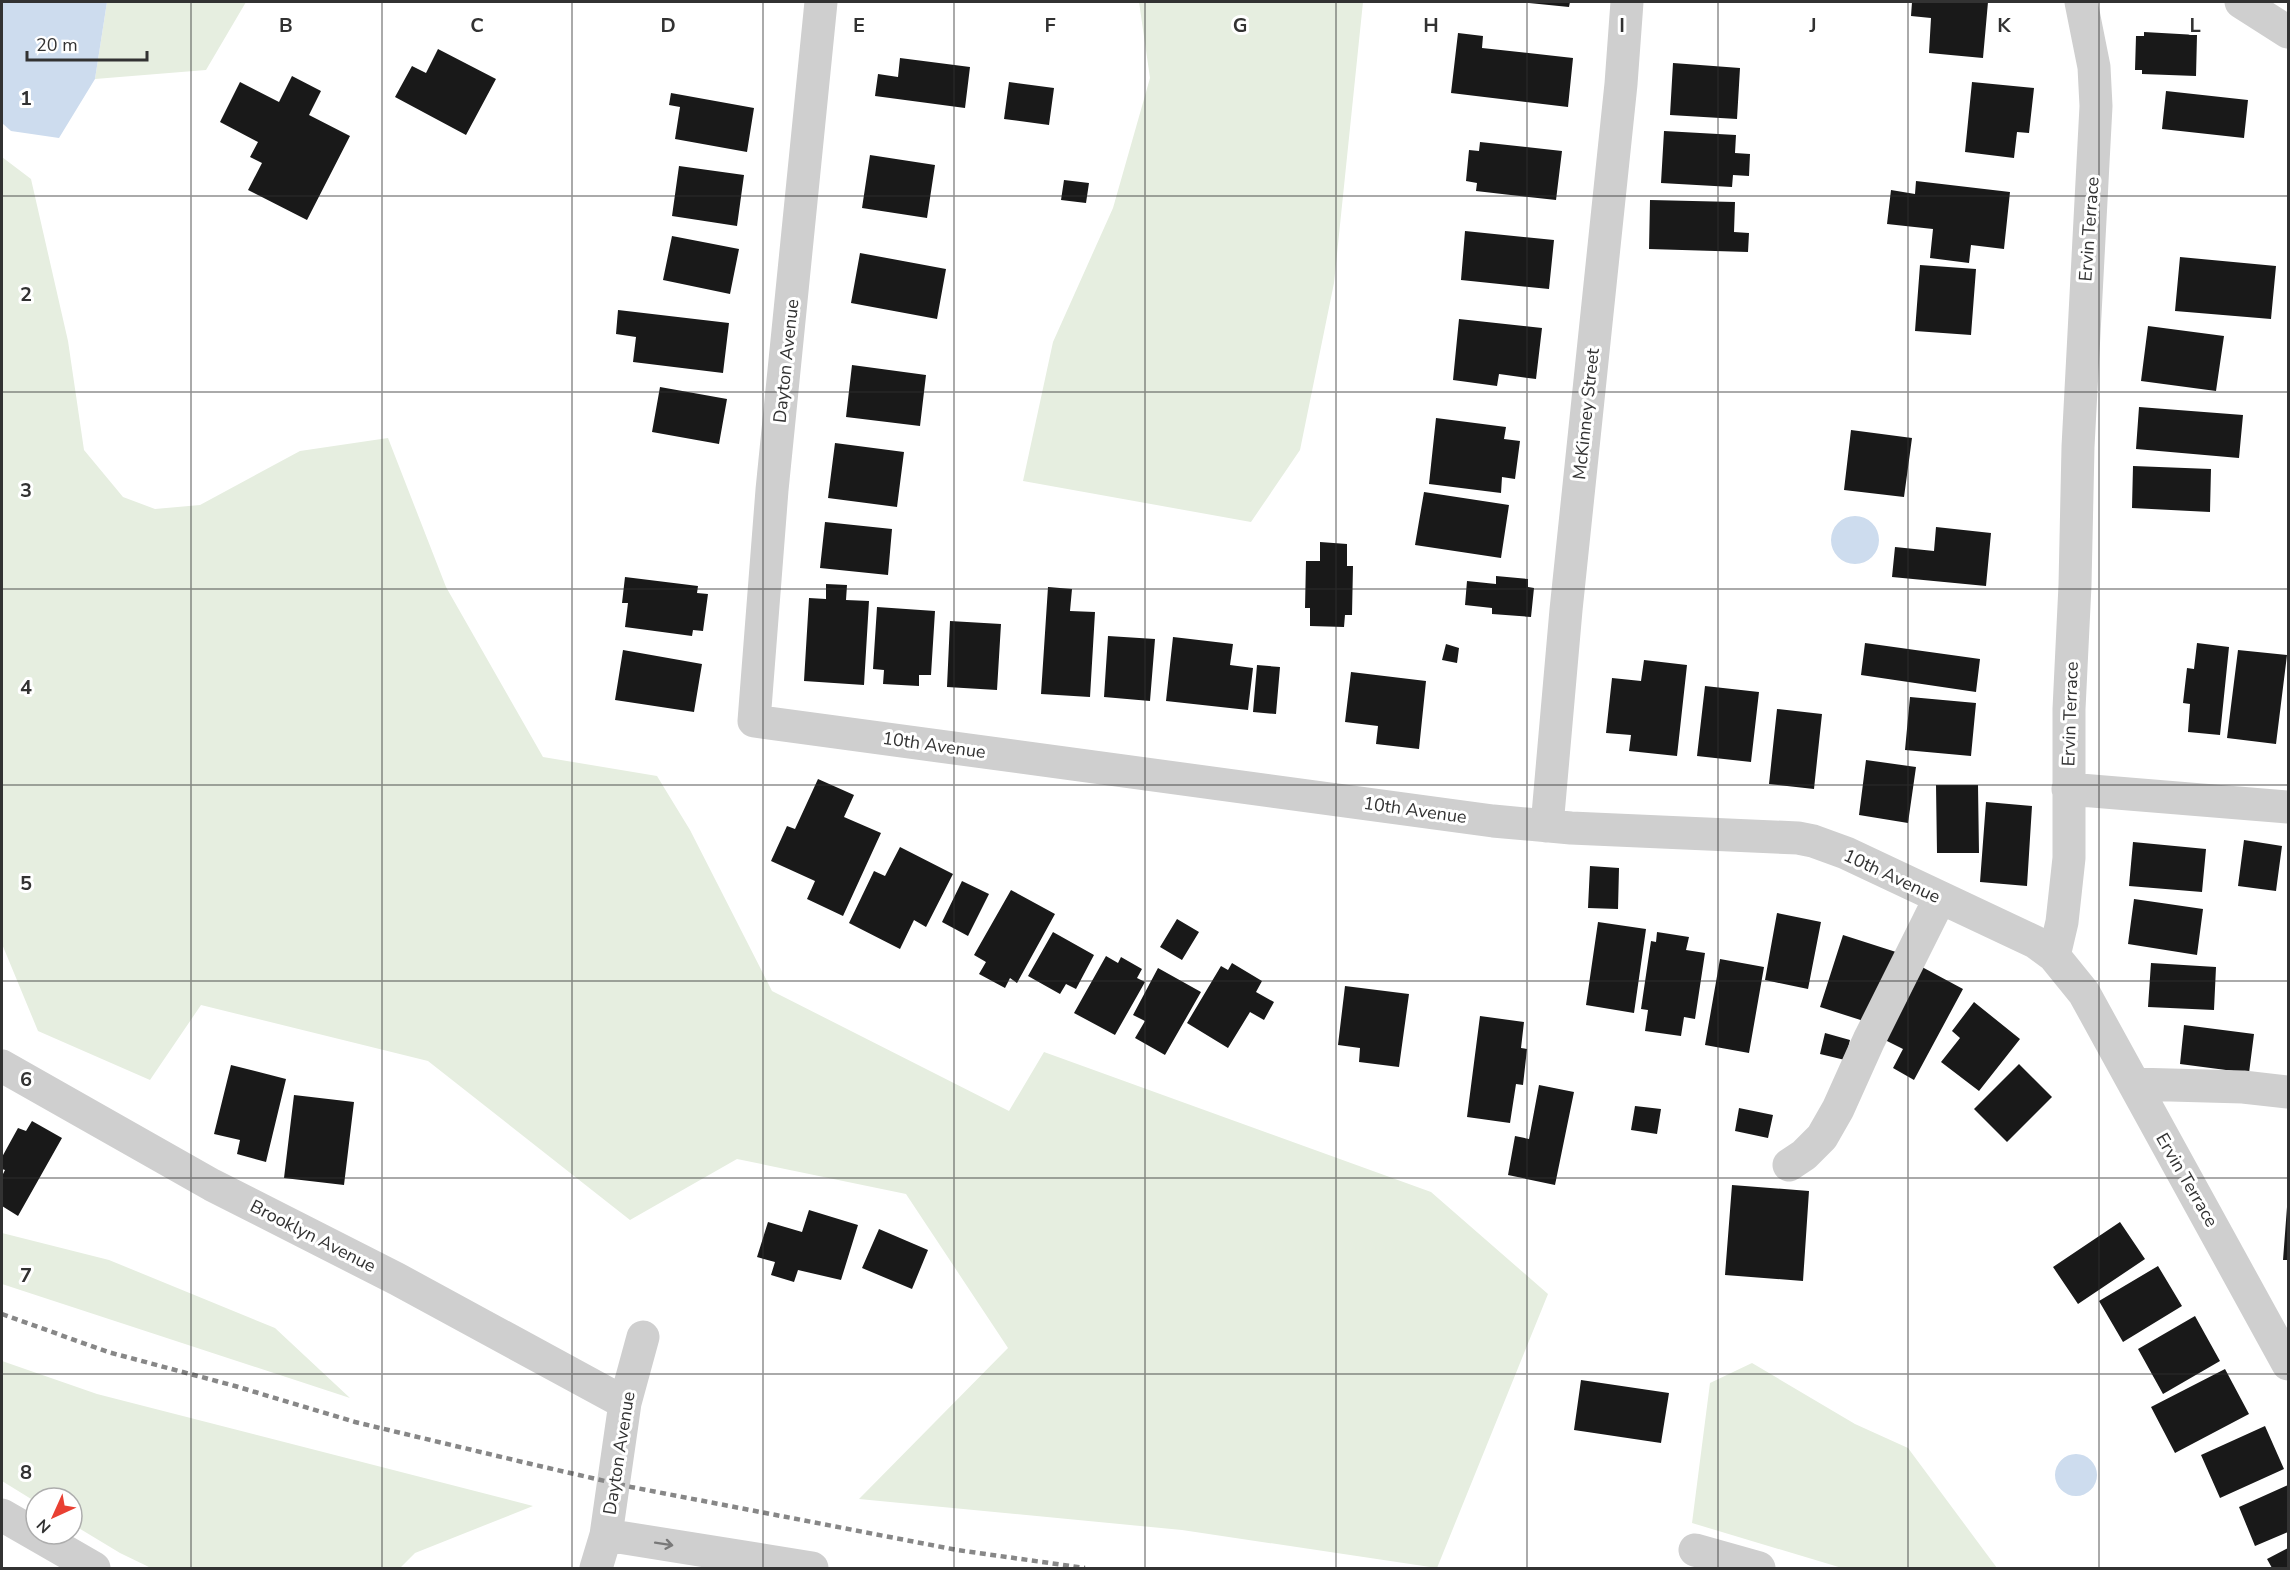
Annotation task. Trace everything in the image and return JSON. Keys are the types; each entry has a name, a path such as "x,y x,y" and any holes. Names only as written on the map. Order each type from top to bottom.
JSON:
{"street":[{"name":"Dayton Avenue","path":"754,721 772,490 820,2"},
{"name":"McKinney Street","path":"1547,826 1567,599 1621,84 1627,2"},
{"name":"Ervin Terrace","path":"2081,2 2094,67 2096,106 2078,447 2068,789 2069,858 2062,922 2054,956 2085,993 2289,1364"},
{"path":"2241,2 2289,32"},
{"name":"10th Avenue","path":"754,721 1547,826 1813,841 1846,853 2035,942 2054,956"},
{"path":"2068,789 2289,807"},
{"path":"1789,1165 1804,1155 1822,1137 1838,1109 1940,898"},
{"name":"Brooklyn Avenue","path":"2,1066 212,1185 398,1279 626,1403"},
{"path":"2134,1084 2242,1087 2289,1092"},
{"name":"Dayton Avenue","path":"596,1569 606,1535 626,1403 643,1337"},
{"path":"2,1515 94,1569"},
{"path":"606,1535 812,1569"},
{"path":"1695,1550 1759,1569"}],"shaded area":[{"path":"107,2 246,2 206,70 95,79"},
{"path":"1139,2 1363,2 1334,283 1300,450 1251,522 1023,481 1053,342 1113,208 1150,78"},
{"path":"2,157 31,179 68,341 84,450 123,497 155,509 200,505 300,451 388,438 446,587 543,757 657,776 690,830 772,991 1009,1111 1044,1052 1431,1192 1548,1294 1437,1568 1182,1530 859,1499 1008,1348 906,1194 737,1159 630,1220 428,1061 201,1005 150,1080 38,1031 2,944"},
{"path":"2,1233 109,1260 275,1328 350,1398 2,1284"},
{"path":"2,1361 97,1394 533,1506 415,1553 400,1568 151,1568 84,1531 84,1486 24,1486 24,1495 2,1481"},
{"path":"1752,1363 1855,1424 1908,1448 1997,1568 1842,1568 1692,1523 1710,1383"}],"water":[{"path":"2,2 107,2 95,79 59,138 11,131 2,123"},
{"path":"1855,516 1872,523 1879,540 1872,557 1855,564 1838,557 1831,540 1838,523"},
{"path":"2076,1454 2091,1460 2097,1475 2091,1490 2076,1496 2061,1490 2055,1475 2061,1460"}],"building":[{"path":"1529,2 1570,2 1569,7"},
{"path":"1912,2 1988,2 1983,58 1929,53 1931,18 1911,16"},
{"path":"2144,32 2197,35 2196,76 2142,74 2142,70 2135,70 2136,36 2144,36"},
{"path":"1458,33 1483,36 1482,48 1573,58 1568,107 1451,93"},
{"path":"438,49 496,79 466,135 395,97 412,66 426,73"},
{"path":"900,58 970,67 965,108 875,96 878,74 898,77"},
{"path":"1673,63 1740,68 1737,119 1670,115"},
{"path":"292,76 321,91 309,115 350,136 307,220 248,190 262,163 250,157 258,142 220,122 240,82 279,102"},
{"path":"1009,82 1054,88 1049,125 1004,119"},
{"path":"1972,82 2034,88 2029,133 2017,132 2014,158 1965,152"},
{"path":"2166,91 2248,100 2244,138 2162,129"},
{"path":"671,93 754,108 747,152 675,139 680,107 669,105"},
{"path":"1664,131 1736,135 1735,153 1750,154 1749,176 1733,175 1732,187 1661,183"},
{"path":"1480,142 1562,151 1556,200 1476,191 1477,183 1466,181 1469,150 1479,151"},
{"path":"870,155 935,165 927,218 862,208"},
{"path":"679,166 744,175 737,226 672,216"},
{"path":"1064,180 1089,183 1086,203 1061,200"},
{"path":"1916,181 2010,192 2004,249 1971,245 1969,263 1930,258 1933,229 1887,224 1891,190 1915,194"},
{"path":"1650,200 1735,202 1734,232 1749,233 1748,252 1649,249"},
{"path":"1465,231 1554,240 1549,289 1461,280"},
{"path":"672,236 739,249 730,294 663,280"},
{"path":"860,253 946,269 937,319 851,303"},
{"path":"2180,257 2276,266 2271,319 2175,311"},
{"path":"1920,265 1976,269 1971,335 1915,331"},
{"path":"618,310 729,323 723,373 633,362 636,337 616,334"},
{"path":"1459,319 1542,328 1536,379 1499,374 1497,386 1453,380"},
{"path":"2148,326 2224,336 2216,391 2141,381"},
{"path":"852,365 926,375 920,426 846,417"},
{"path":"660,387 727,399 719,444 652,432"},
{"path":"2139,407 2243,415 2239,458 2136,449"},
{"path":"1436,418 1506,427 1504,439 1520,441 1515,479 1502,477 1501,493 1429,484"},
{"path":"1851,430 1912,438 1904,497 1844,490"},
{"path":"835,443 904,452 897,507 828,498"},
{"path":"2133,466 2211,469 2210,512 2132,508"},
{"path":"1424,492 1509,505 1501,558 1415,545"},
{"path":"825,522 892,529 888,575 820,568"},
{"path":"1936,527 1991,533 1986,586 1892,577 1895,547 1934,551"},
{"path":"1320,542 1347,544 1347,566 1353,566 1352,615 1345,615 1344,627 1310,626 1310,608 1305,608 1306,561 1320,561"},
{"path":"1496,576 1528,579 1528,587 1534,588 1531,617 1492,614 1492,608 1465,605 1467,581 1496,584"},
{"path":"625,577 698,586 697,593 708,594 703,631 693,630 692,636 625,627 628,603 622,603"},
{"path":"826,584 847,585 846,600 869,601 864,685 804,681 809,598 826,599"},
{"path":"1048,587 1072,589 1070,611 1095,612 1090,697 1041,694"},
{"path":"877,607 935,611 931,675 919,675 919,686 883,684 884,670 873,669"},
{"path":"950,621 1001,624 997,690 947,687"},
{"path":"1108,636 1155,639 1150,701 1104,697"},
{"path":"1173,637 1233,644 1230,665 1253,668 1248,710 1166,701"},
{"path":"1865,643 1980,659 1976,692 1861,675"},
{"path":"2197,643 2229,647 2220,735 2188,732 2190,704 2183,703 2187,668 2194,669"},
{"path":"1446,644 1459,648 1457,663 1442,660"},
{"path":"623,650 702,664 694,712 615,700"},
{"path":"2238,650 2287,655 2276,744 2227,738"},
{"path":"1644,660 1687,665 1677,756 1629,751 1631,735 1606,733 1612,678 1641,681"},
{"path":"1257,665 1280,667 1276,714 1253,712"},
{"path":"1351,672 1426,681 1419,749 1376,744 1378,726 1345,722"},
{"path":"1705,686 1759,692 1751,762 1697,756"},
{"path":"1910,697 1976,703 1971,756 1905,750"},
{"path":"1777,709 1822,714 1814,789 1769,784"},
{"path":"1866,760 1916,767 1908,823 1859,815"},
{"path":"818,779 854,795 844,817 881,833 843,916 807,899 815,881 771,861 787,826 795,829"},
{"path":"1936,785 1978,785 1979,853 1937,853"},
{"path":"1986,802 2032,806 2027,886 1980,882"},
{"path":"2244,840 2282,846 2276,891 2238,886"},
{"path":"2133,842 2206,849 2202,892 2129,886"},
{"path":"900,847 953,874 926,927 914,920 900,949 849,923 874,871 885,876"},
{"path":"1590,866 1619,868 1618,909 1588,908"},
{"path":"962,881 989,894 968,936 942,922"},
{"path":"1011,890 1055,914 1017,983 1010,978 1005,988 979,974 986,962 974,955"},
{"path":"2134,899 2203,909 2197,955 2128,944"},
{"path":"1777,913 1821,922 1808,989 1765,980"},
{"path":"1177,919 1199,932 1182,960 1160,947"},
{"path":"1598,922 1646,929 1634,1013 1586,1005"},
{"path":"1053,932 1094,955 1076,989 1066,984 1060,994 1028,976"},
{"path":"1657,932 1689,937 1686,950 1705,953 1695,1019 1684,1017 1681,1036 1645,1031 1648,1010 1641,1009 1651,941 1656,942"},
{"path":"1843,935 1896,952 1873,1024 1820,1007"},
{"path":"1106,956 1118,963 1121,957 1142,969 1137,978 1145,982 1115,1035 1074,1013"},
{"path":"1720,959 1764,967 1749,1053 1705,1045"},
{"path":"1232,963 1262,981 1256,992 1274,1002 1264,1020 1250,1012 1228,1048 1187,1023 1221,966 1228,970"},
{"path":"2151,963 2216,967 2214,1010 2148,1007"},
{"path":"1922,967 1963,989 1914,1080 1893,1068 1903,1049 1883,1039"},
{"path":"1158,968 1201,992 1165,1055 1135,1038 1145,1021 1133,1015"},
{"path":"1345,986 1409,994 1399,1067 1359,1062 1360,1048 1338,1045"},
{"path":"1974,1002 2020,1039 1979,1091 1941,1062 1960,1038 1952,1031"},
{"path":"1480,1016 1524,1022 1521,1048 1527,1049 1523,1085 1516,1084 1510,1123 1467,1117"},
{"path":"2184,1025 2254,1034 2249,1073 2180,1064"},
{"path":"1825,1033 1850,1040 1845,1060 1820,1054"},
{"path":"2019,1064 2052,1097 2007,1142 1974,1109"},
{"path":"231,1065 286,1079 266,1162 237,1154 240,1140 214,1134"},
{"path":"1539,1085 1574,1092 1555,1185 1508,1175 1515,1136 1529,1139"},
{"path":"294,1095 354,1102 344,1185 284,1178"},
{"path":"1635,1106 1661,1109 1657,1134 1631,1130"},
{"path":"1739,1108 1773,1115 1768,1138 1735,1131"},
{"path":"32,1121 62,1138 18,1216 2,1206 2,1176 5,1170 2,1169 2,1157 18,1128 26,1131"},
{"path":"1732,1185 1809,1191 1803,1281 1725,1275"},
{"path":"2287,1207 2288,1260 2283,1260"},
{"path":"809,1210 858,1225 841,1280 798,1270 794,1282 771,1275 775,1262 757,1257 768,1222 802,1232"},
{"path":"2120,1222 2145,1259 2078,1304 2053,1267"},
{"path":"879,1229 928,1250 912,1289 862,1268"},
{"path":"2158,1266 2182,1306 2123,1342 2099,1301"},
{"path":"2195,1316 2220,1361 2163,1394 2138,1349"},
{"path":"2225,1369 2249,1414 2175,1453 2151,1407"},
{"path":"1581,1380 1669,1393 1661,1443 1574,1430"},
{"path":"2265,1426 2284,1469 2220,1498 2201,1455"},
{"path":"2288,1485 2288,1532 2255,1546 2239,1507"},
{"path":"2288,1548 2288,1568 2272,1568 2267,1559"}],"railway":[{"path":"2,1314 108,1352 235,1386 355,1422 531,1464 631,1487 957,1550 1085,1568"}]}
